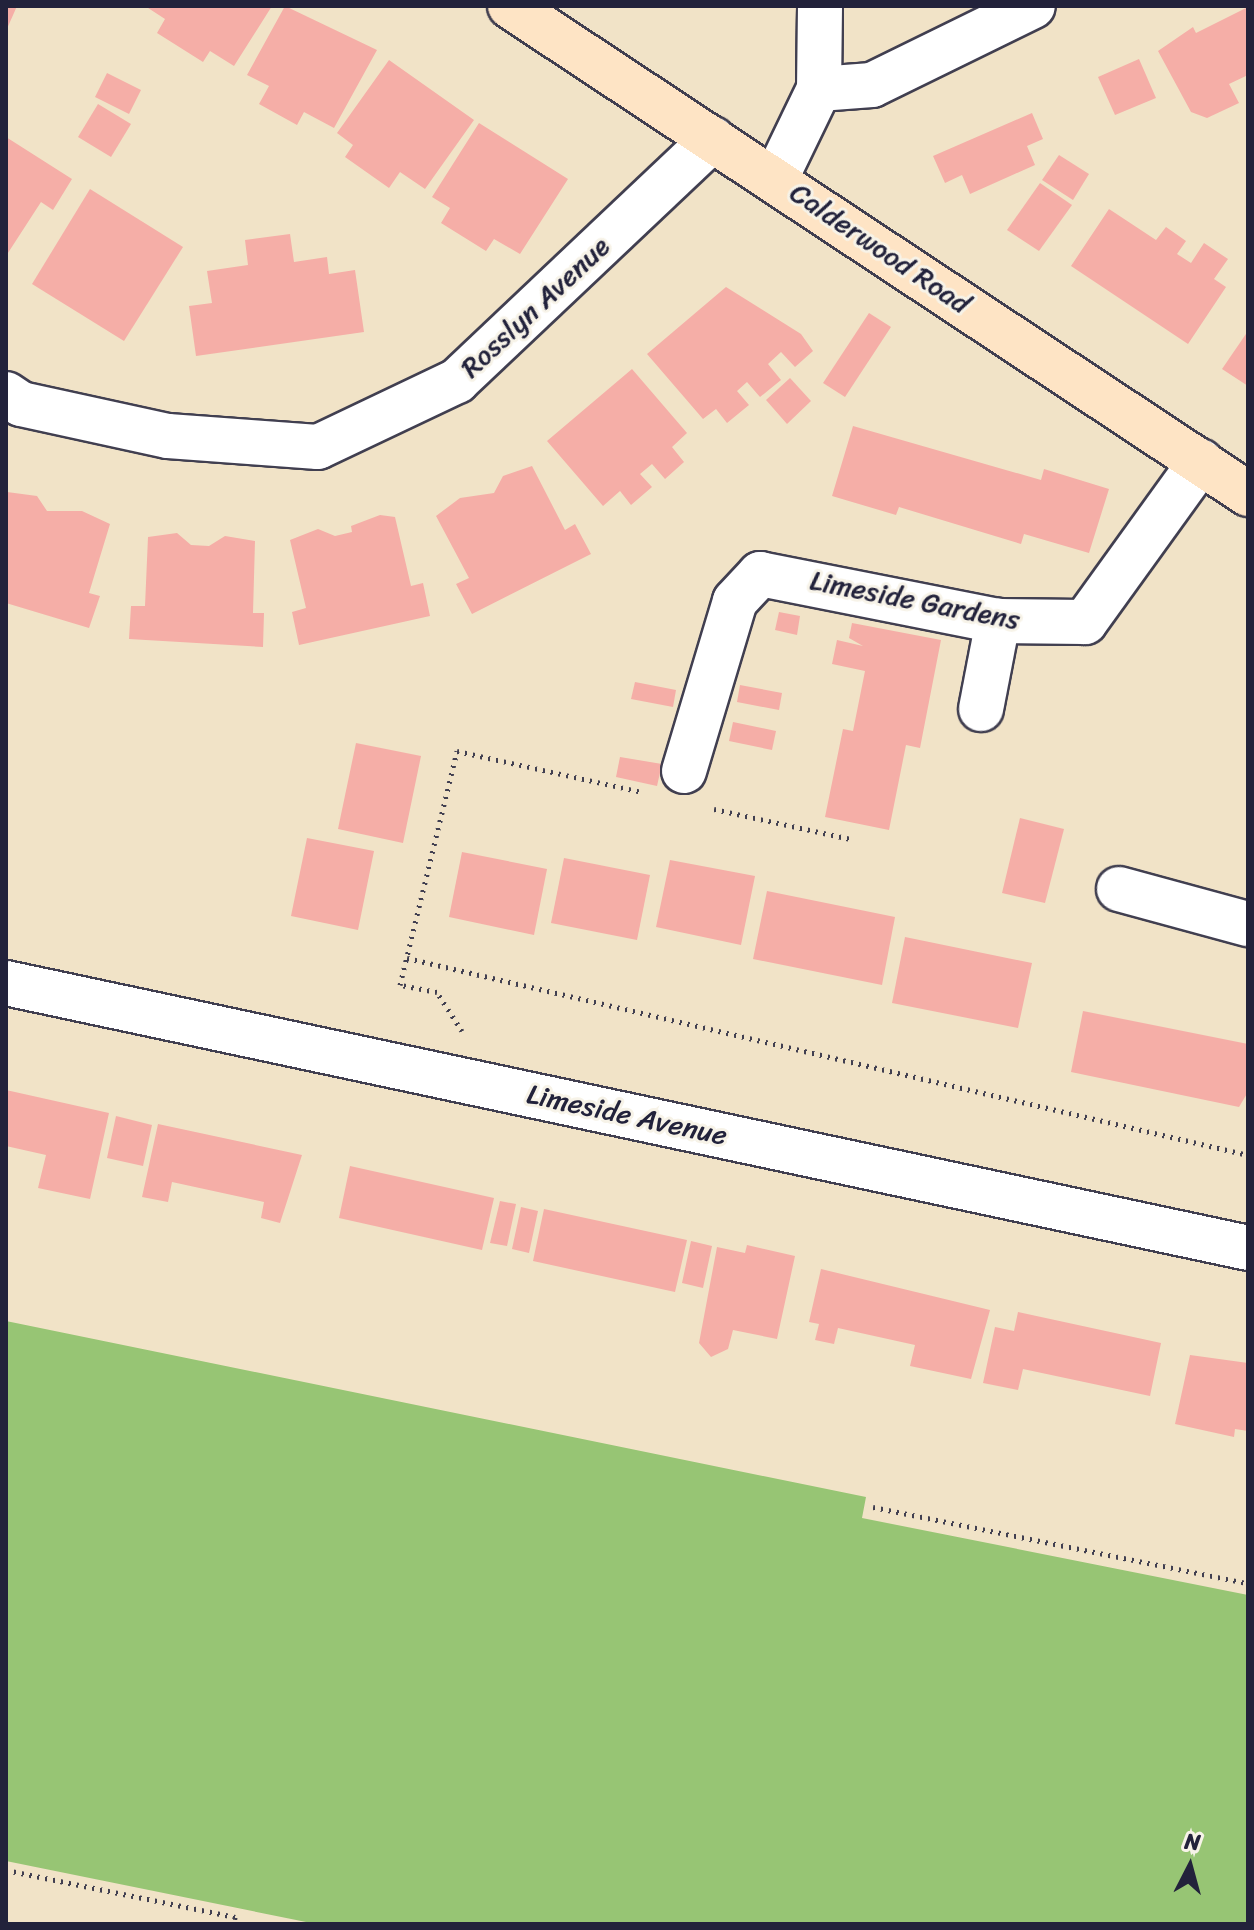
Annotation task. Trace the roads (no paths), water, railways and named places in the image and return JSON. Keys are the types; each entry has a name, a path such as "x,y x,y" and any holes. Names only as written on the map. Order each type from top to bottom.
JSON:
{"street":[{"name":"Calderwood Road","path":"510,6 776,178 1248,494"},
{"path":"776,178 819,89 820,6"},
{"path":"819,89 872,85 1033,6"},
{"name":"Rosslyn Avenue","path":"6,394 21,404 168,436 318,447 457,381 713,139"},
{"name":"Limeside Gardens","path":"684,771 735,601 760,574 998,621 1085,622 1201,461"},
{"path":"981,709 998,621"},
{"path":"1119,889 1248,924"},
{"name":"Limeside Avenue","path":"6,983 1248,1248"}]}
